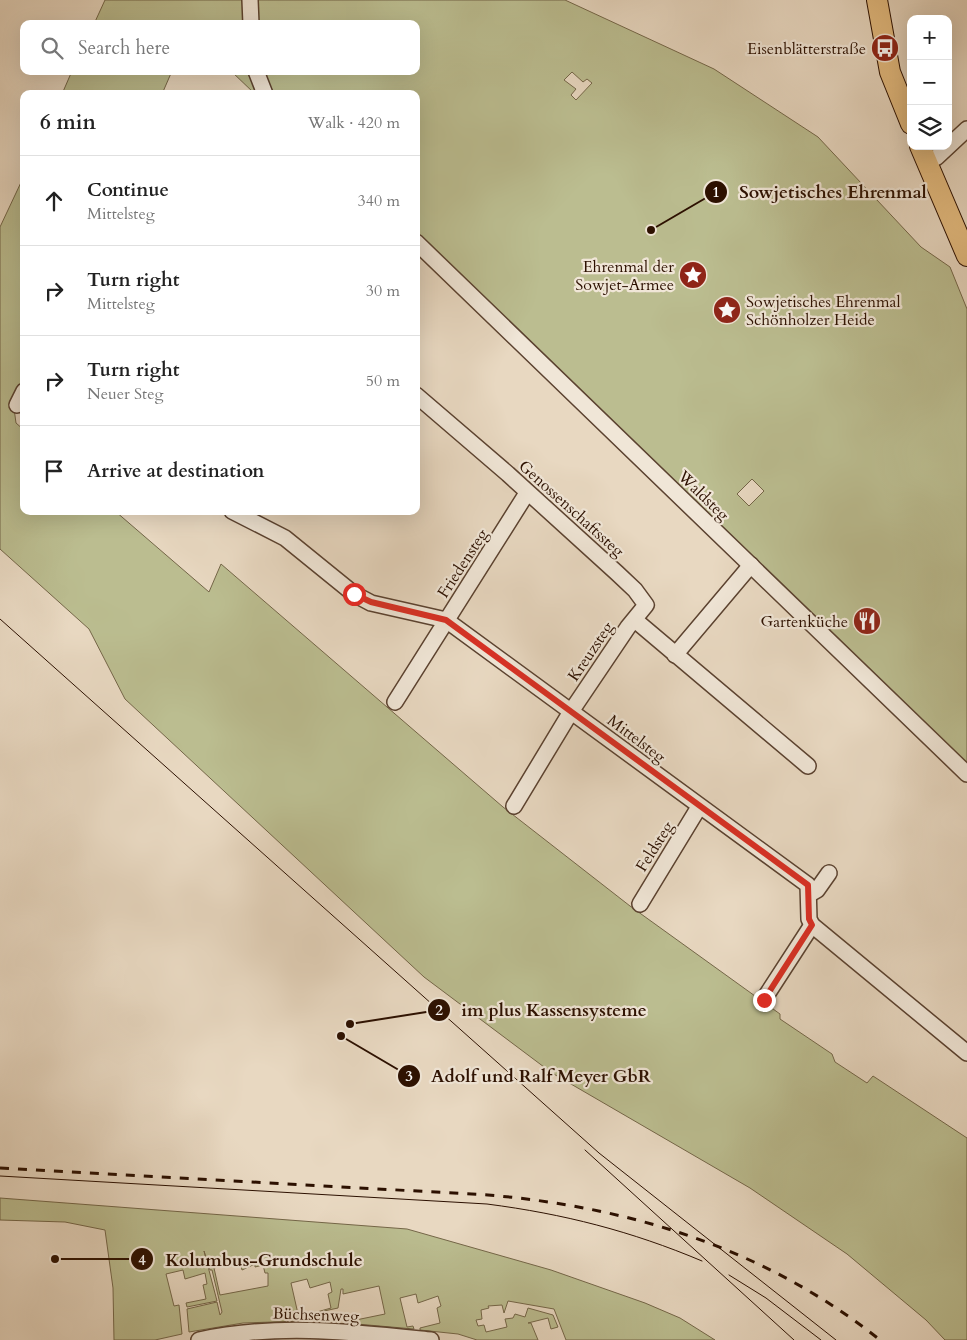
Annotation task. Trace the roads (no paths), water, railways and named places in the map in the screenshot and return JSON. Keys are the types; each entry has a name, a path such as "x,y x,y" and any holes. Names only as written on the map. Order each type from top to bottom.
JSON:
{"main road":[{"path":"877,0 890,72 907,114"},
{"path":"924,154 967,256"}],"street":[{"path":"250,0 251,20"},
{"path":"258,75 263,90"},
{"path":"924,154 937,157 967,129"},
{"name":"Waldsteg","path":"420,246 967,774"},
{"name":"Genossenschaftssteg","path":"420,398 508,474 635,590 646,605 635,620"},
{"path":"17,405 20,399"},
{"name":"Friedensteg","path":"395,702 527,493"},
{"name":"Mittelsteg","path":"240,515 285,538 354,594 371,602 446,620 572,710 699,807 808,885 810,894"},
{"path":"675,655 751,564"},
{"path":"635,620 808,766"},
{"name":"Kreuzsteg","path":"514,806 572,710 628,627 635,620"},
{"name":"Feldsteg","path":"640,904 699,807"},
{"path":"829,873 817,890 810,894 809,919 812,925 967,1053"},
{"path":"764,1000 812,925"},
{"name":"Büchsenweg","path":"200,1340 254,1330 290,1329 340,1331 431,1340"}],"tram line":[{"path":"0,619 599,1153 836,1340"},
{"path":"585,1150 794,1340"},
{"path":"0,1176 487,1204 543,1213 597,1225 676,1250 702,1261"},
{"path":"729,1275 766,1298 821,1340"}],"railway":[{"path":"0,1168 488,1195 594,1210 645,1222 695,1238 744,1257 791,1281 836,1308 880,1340"}],"place":[{"name":"Eisenblätterstraße","path":"885,48"},
{"name":"Sowjetisches Ehrenmal","path":"651,230"},
{"name":"Ehrenmal der Sowjet-Armee","path":"693,275"},
{"name":"Sowjetisches Ehrenmal Schönholzer Heide","path":"727,310"},
{"name":"Gartenküche","path":"867,621"},
{"name":"im plus Kassensysteme","path":"350,1024"},
{"name":"Adolf und Ralf Meyer GbR","path":"341,1036"},
{"name":"Kolumbus-Grundschule","path":"55,1259"}]}
